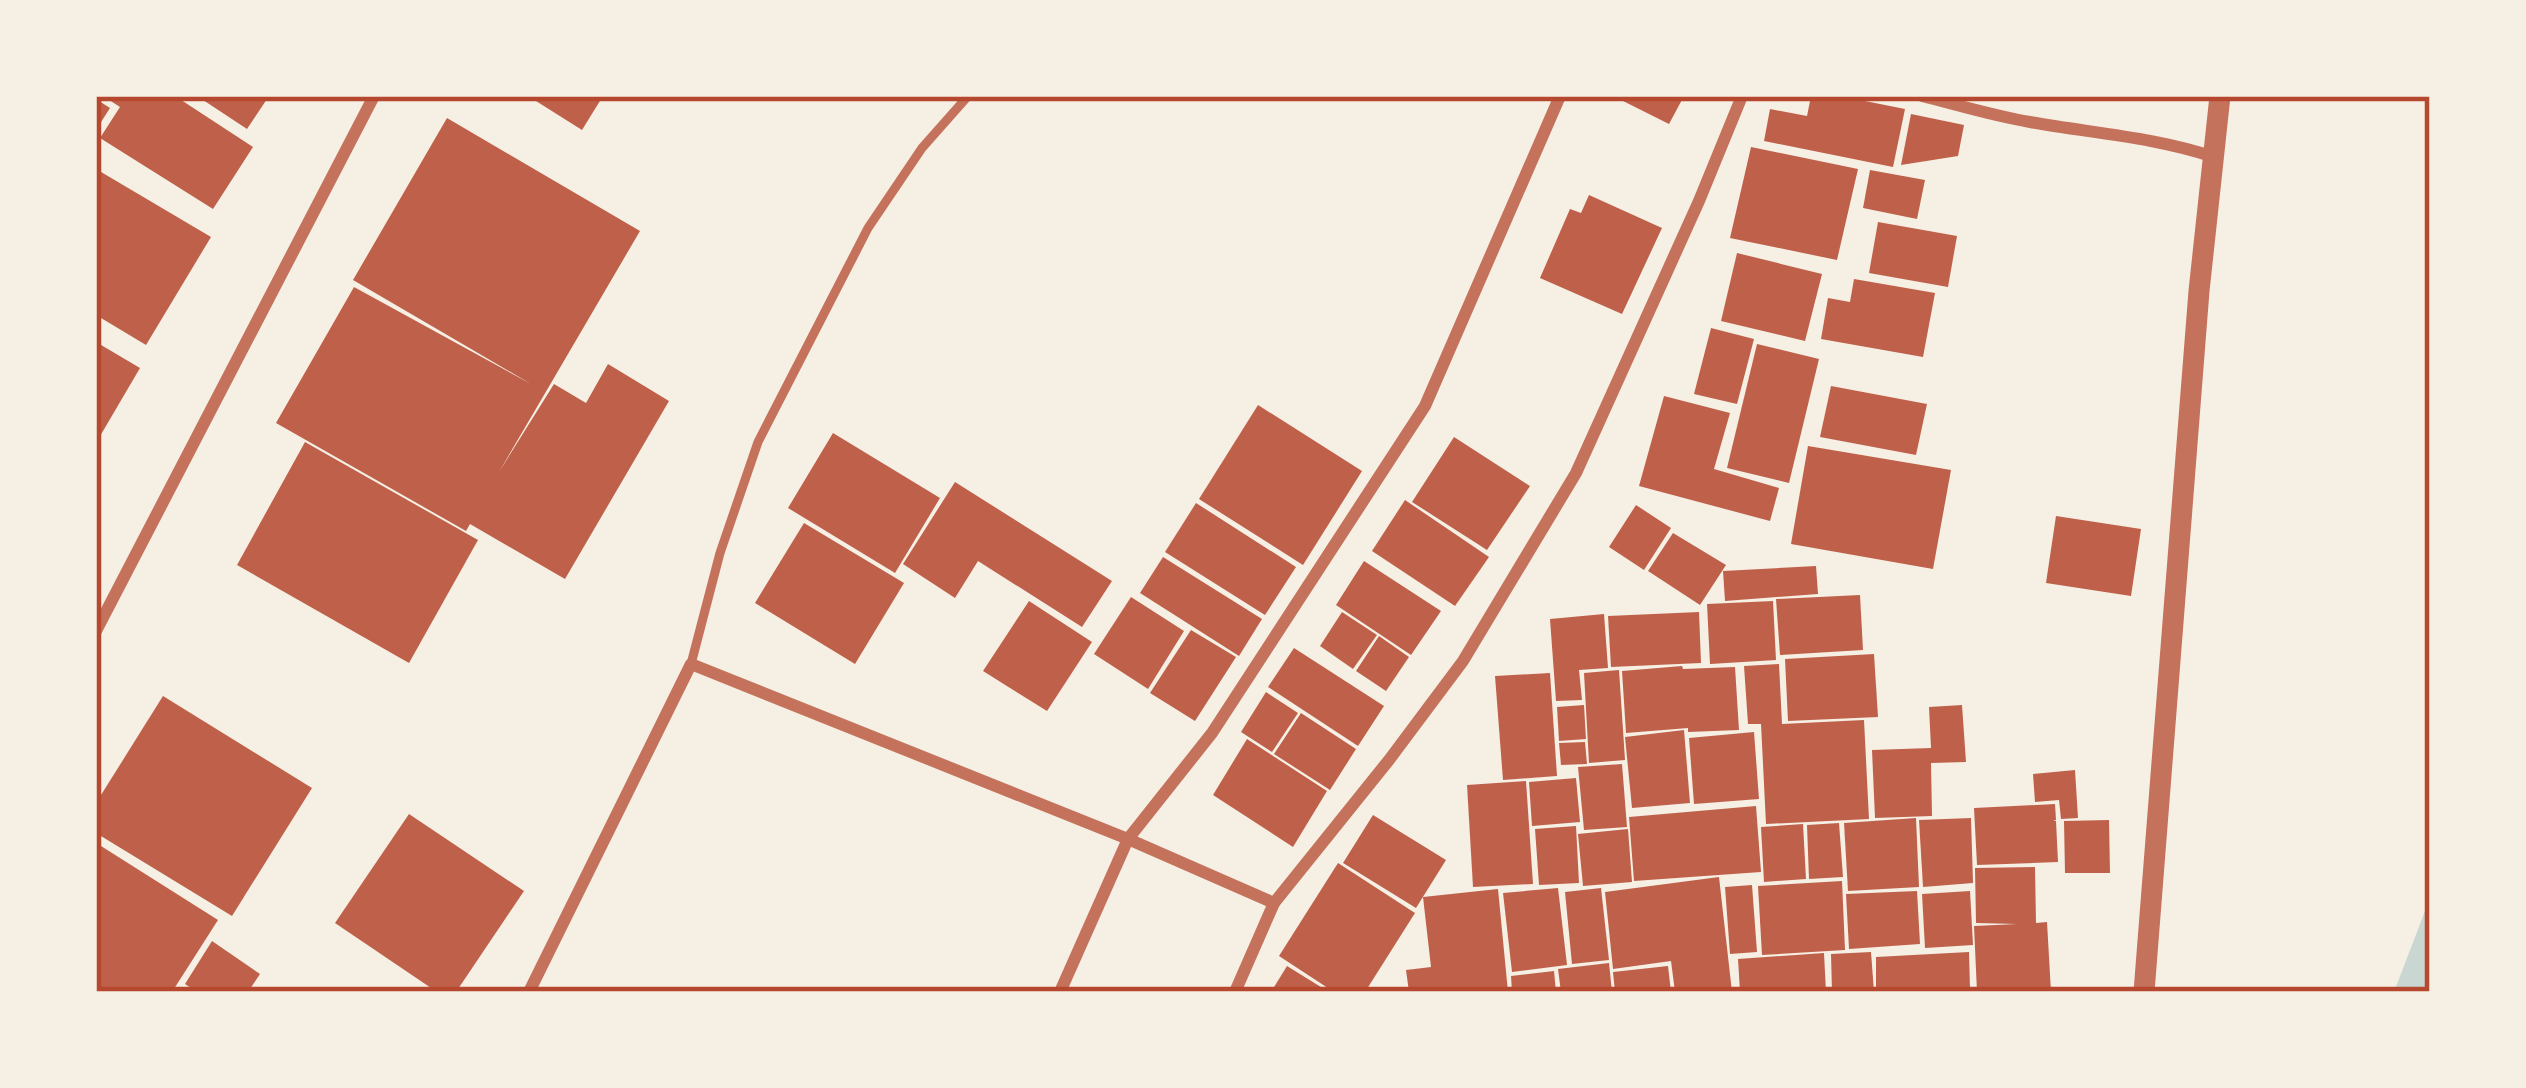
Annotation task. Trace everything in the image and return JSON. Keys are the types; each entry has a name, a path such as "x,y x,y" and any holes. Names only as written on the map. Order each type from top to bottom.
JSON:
{"street":[{"path":"96,631 374,96"},
{"path":"1060,992 1127,839 1212,734 1425,406 1560,96"},
{"path":"1235,992 1274,903 1463,661 1576,472 1700,201 1742,96"},
{"path":"1922,96 2214,158"},
{"path":"2144,992 2199,291 2221,96"},
{"path":"529,992 691,664 1274,903"}],"lane":[{"path":"691,664 720,553 758,442 868,228 922,148 968,96"}],"shaded area":[{"path":"2430,898 2430,992 2394,992"}],"building":[{"path":"103,96 175,96 253,147 213,209 100,138 120,107"},
{"path":"197,96 269,96 247,129"},
{"path":"528,96 603,96 582,130"},
{"path":"1613,96 1684,96 1669,124"},
{"path":"1811,96 1840,96 1905,109 1893,167 1764,141 1770,109 1807,116"},
{"path":"96,99 110,108 96,130"},
{"path":"1911,114 1964,125 1958,156 1901,165"},
{"path":"447,118 640,231 499,472 554,384 586,403 608,364 669,401 565,579 470,524 466,531 276,423 354,287 531,384 353,280"},
{"path":"1751,147 1858,169 1837,260 1730,238"},
{"path":"96,169 211,237 146,345 96,315"},
{"path":"1870,170 1925,180 1917,219 1863,208"},
{"path":"1589,195 1662,228 1622,314 1540,278 1570,209 1581,213"},
{"path":"1878,222 1957,236 1948,287 1869,273"},
{"path":"1737,253 1822,274 1805,341 1721,321"},
{"path":"1854,279 1935,293 1923,357 1821,339 1828,298 1850,302"},
{"path":"1711,328 1754,339 1737,404 1694,394"},
{"path":"96,342 140,368 96,443"},
{"path":"1757,344 1819,359 1789,483 1727,468"},
{"path":"1831,386 1927,404 1916,455 1820,437"},
{"path":"1664,396 1730,413 1714,469 1779,488 1770,521 1639,486"},
{"path":"1258,405 1362,471 1303,565 1199,499"},
{"path":"833,433 940,498 895,573 788,508"},
{"path":"1454,437 1530,486 1487,550 1412,502"},
{"path":"305,442 478,540 409,663 237,565"},
{"path":"1808,446 1951,470 1933,569 1791,544"},
{"path":"955,482 1112,581 1082,627 978,561 955,598 903,564"},
{"path":"1405,500 1489,557 1455,606 1372,551"},
{"path":"1196,503 1296,567 1265,615 1165,552"},
{"path":"1636,505 1671,528 1644,570 1609,547"},
{"path":"2056,516 2141,529 2131,596 2046,583"},
{"path":"804,523 904,583 855,664 755,603"},
{"path":"1673,533 1726,565 1700,605 1648,571"},
{"path":"1163,557 1262,619 1239,656 1140,593"},
{"path":"1364,561 1441,611 1411,655 1336,605"},
{"path":"1816,566 1818,594 1725,601 1723,571"},
{"path":"1860,595 1863,650 1780,655 1776,599"},
{"path":"1131,597 1184,631 1148,689 1094,654"},
{"path":"1029,601 1092,642 1047,711 983,671"},
{"path":"1773,601 1776,660 1710,664 1707,604"},
{"path":"1342,612 1377,635 1353,669 1320,646"},
{"path":"1699,612 1701,663 1611,667 1608,616"},
{"path":"1604,614 1608,668 1579,670 1582,700 1556,701 1550,619"},
{"path":"1191,630 1236,657 1195,721 1150,693"},
{"path":"1379,636 1409,657 1386,691 1356,671"},
{"path":"1294,648 1384,706 1358,746 1268,687"},
{"path":"1874,654 1878,717 1788,721 1785,659"},
{"path":"1779,664 1782,724 1864,720 1869,819 1766,824 1761,724 1748,724 1744,666"},
{"path":"1735,667 1739,730 1626,733 1622,671"},
{"path":"1619,670 1625,760 1589,763 1584,673"},
{"path":"1550,673 1557,776 1503,780 1495,676"},
{"path":"1266,692 1298,713 1272,752 1241,732"},
{"path":"163,696 312,788 232,916 96,833 96,803"},
{"path":"1584,705 1586,739 1559,741 1557,707"},
{"path":"1962,705 1966,762 1931,763 1932,816 1875,818 1872,750 1931,748 1929,707"},
{"path":"1301,713 1356,749 1330,790 1274,754"},
{"path":"1684,730 1690,803 1632,808 1625,737"},
{"path":"1754,732 1759,799 1694,804 1689,738"},
{"path":"1247,739 1327,791 1293,847 1213,795"},
{"path":"1585,742 1587,764 1561,765 1559,743"},
{"path":"1622,764 1627,827 1584,830 1578,767"},
{"path":"2075,770 2078,818 2061,819 2059,800 2035,802 2033,774"},
{"path":"1576,778 1580,822 1532,826 1529,782"},
{"path":"1526,781 1533,884 1473,887 1467,785"},
{"path":"2055,804 2058,862 1977,865 1974,808"},
{"path":"1756,806 1761,872 1634,881 1629,817"},
{"path":"409,814 524,891 456,992 437,992 335,923"},
{"path":"1373,815 1446,860 1416,908 1343,863"},
{"path":"1916,818 1919,887 1848,891 1844,823"},
{"path":"1971,818 1973,883 1923,887 1919,820"},
{"path":"2109,820 2110,873 2065,873 2064,821"},
{"path":"1839,823 1843,877 1809,879 1807,825"},
{"path":"1803,824 1806,879 1764,882 1761,827"},
{"path":"1576,826 1579,883 1539,885 1535,829"},
{"path":"1628,829 1632,882 1583,886 1578,834"},
{"path":"101,846 218,920 172,992 96,992 96,854"},
{"path":"1338,863 1415,913 1365,992 1334,992 1279,956"},
{"path":"2035,867 2036,923 2047,922 2051,992 1977,992 1974,926 2017,924 1976,923 1975,868"},
{"path":"1719,877 1732,992 1675,992 1671,961 1613,969 1605,892"},
{"path":"1842,881 1845,950 1762,955 1758,886"},
{"path":"1752,885 1757,952 1730,954 1725,887"},
{"path":"1558,888 1567,965 1512,972 1503,893"},
{"path":"1601,888 1609,960 1572,964 1565,892"},
{"path":"1498,889 1508,992 1409,992 1406,970 1431,967 1423,897"},
{"path":"1917,891 1920,944 1849,949 1846,894"},
{"path":"1970,891 1973,945 1925,948 1922,894"},
{"path":"212,941 260,974 248,992 197,992 185,984"},
{"path":"1871,952 1874,992 1832,992 1831,954"},
{"path":"1969,952 1970,989 1876,992 1876,957"},
{"path":"1824,953 1826,992 1740,992 1738,959"},
{"path":"1609,963 1612,992 1561,992 1558,969"},
{"path":"1287,966 1329,992 1271,992"},
{"path":"1668,966 1671,992 1615,992 1613,972"},
{"path":"1554,971 1556,992 1512,992 1511,976"}]}
